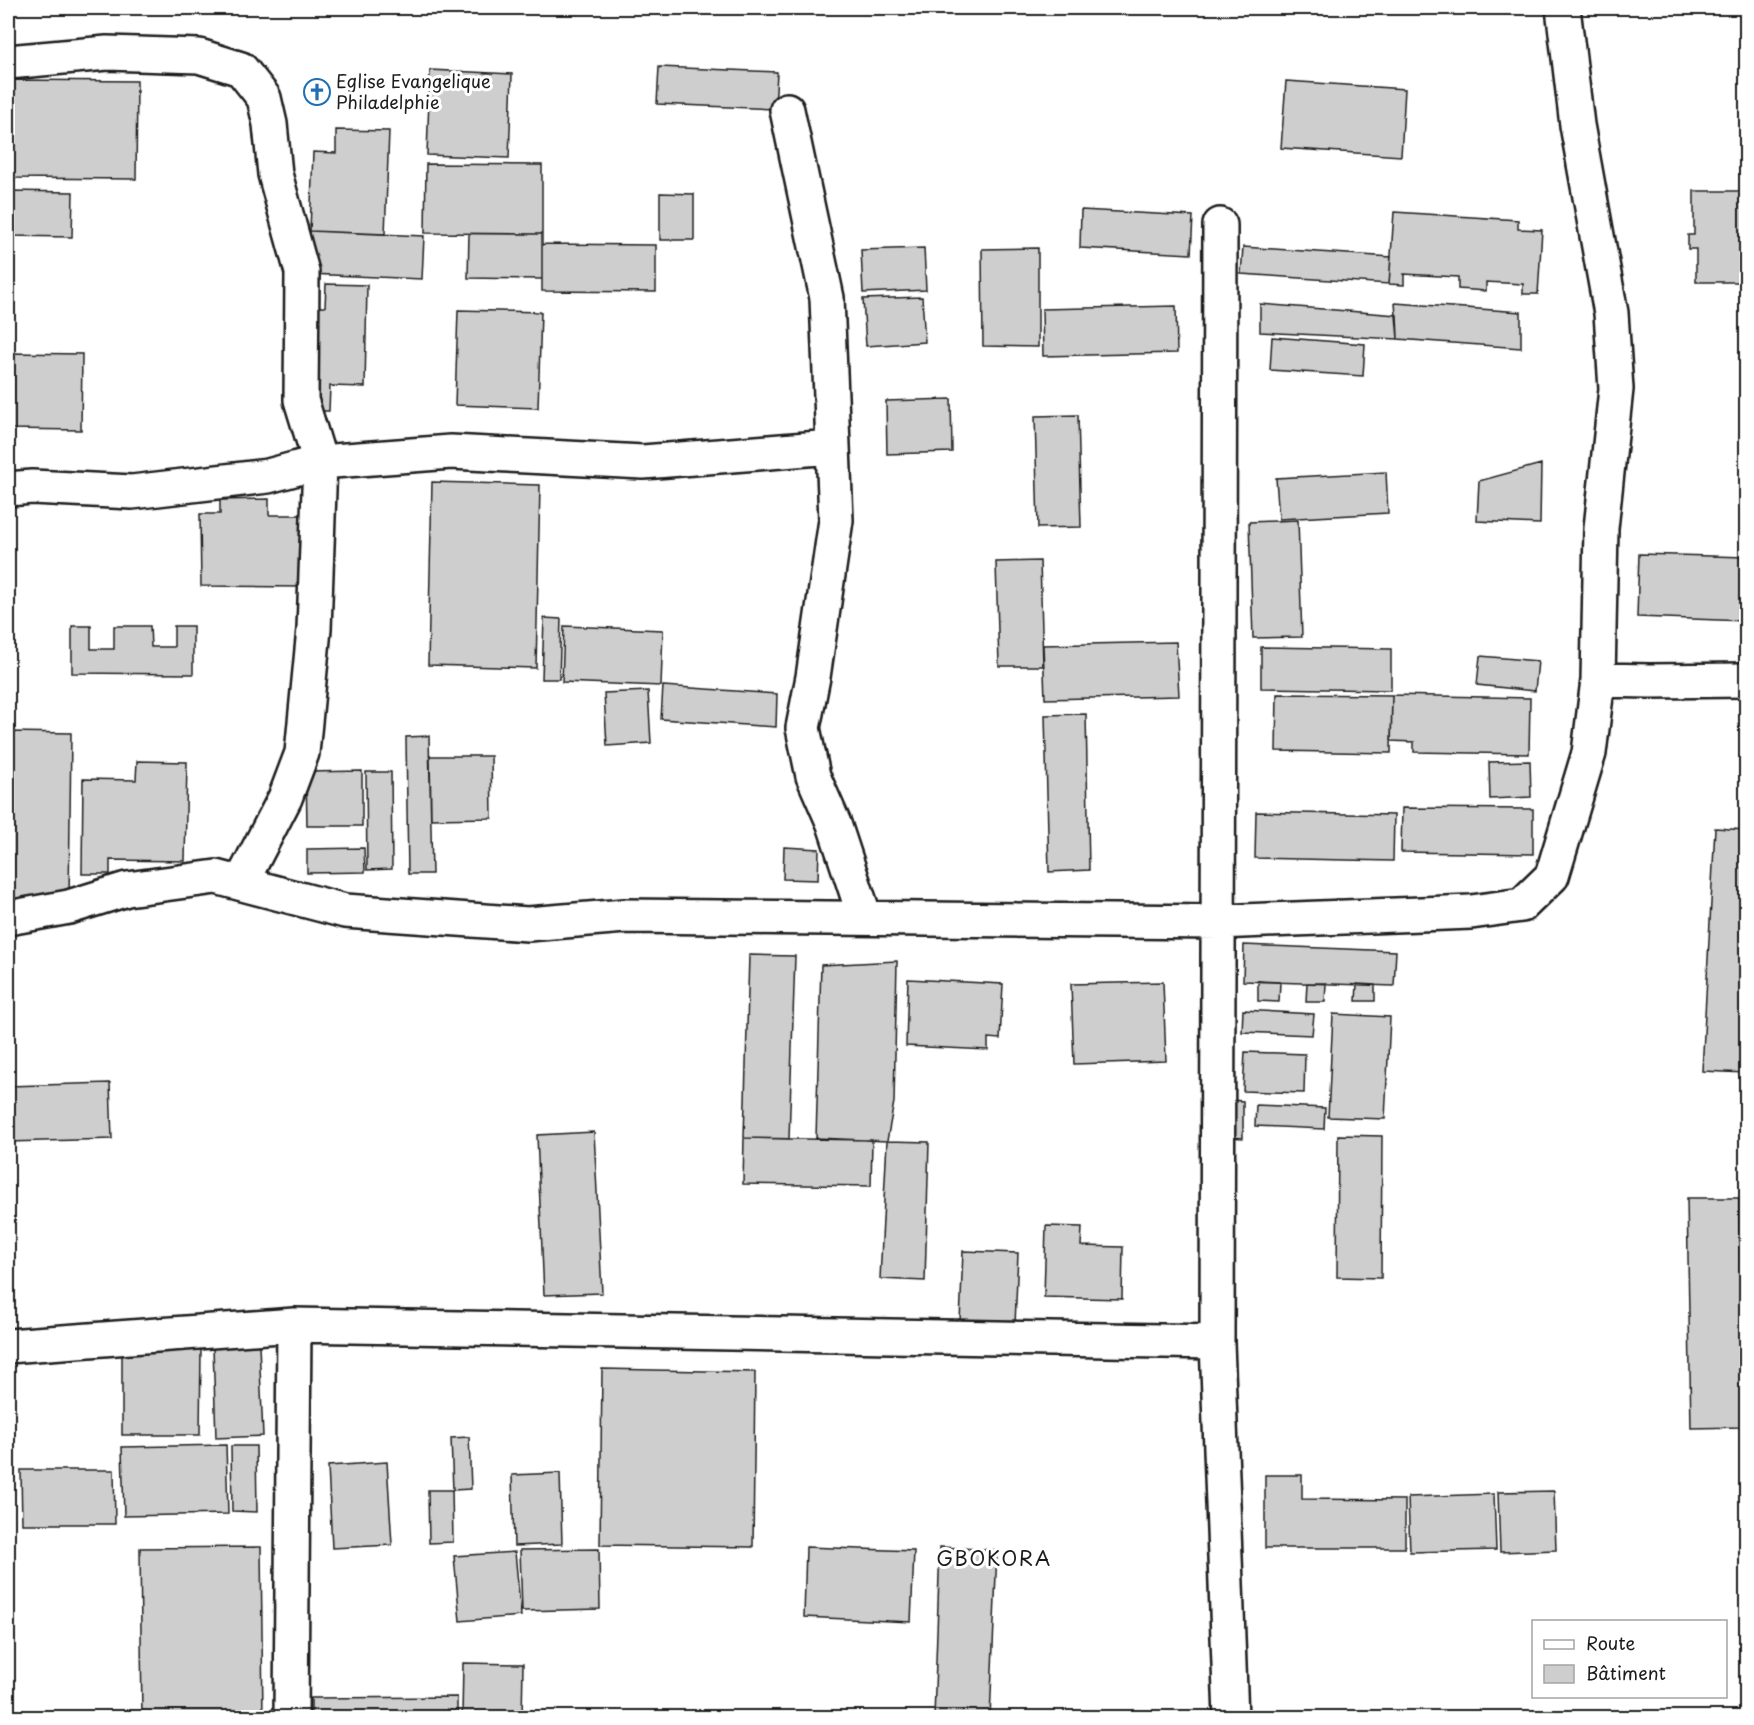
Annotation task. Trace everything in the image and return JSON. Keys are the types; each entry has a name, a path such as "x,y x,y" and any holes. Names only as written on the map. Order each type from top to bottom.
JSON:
{"street":[{"path":"8,918 69,908 127,889 216,878 345,911 528,924 626,916 1218,922 1471,912 1522,905 1552,876 1589,753 1598,680 1600,528 1616,389 1611,313 1577,125 1563,8"},
{"path":"8,62 107,53 199,56 241,69 264,98 270,124 275,174 302,272 301,400 320,462 314,629 302,753 285,798 241,883"},
{"path":"787,110 827,298 836,520 813,677 803,728 813,776 834,824 865,918"},
{"path":"1220,225 1217,1342 1231,1718"},
{"path":"8,489 33,486 132,492 268,476 320,462 451,452 643,462 832,447"},
{"path":"1598,680 1746,680"},
{"path":"8,1346 294,1325 1217,1342"},
{"path":"291,1718 294,1325"}],"building":[{"path":"659,67 777,72 775,109 657,104"},
{"path":"430,70 512,74 509,158 427,155"},
{"path":"8,80 137,81 136,179 8,178"},
{"path":"1286,81 1405,89 1401,156 1281,148"},
{"path":"336,130 389,131 385,234 310,231 313,152 336,153"},
{"path":"426,164 542,165 542,234 425,233"},
{"path":"8,191 73,192 72,237 8,236"},
{"path":"1694,191 1746,191 1746,282 1696,282 1696,249 1688,249 1688,235 1694,235"},
{"path":"660,193 694,194 694,240 660,240"},
{"path":"1081,210 1193,216 1191,254 1080,248"},
{"path":"1394,212 1518,220 1518,229 1542,230 1538,294 1523,294 1523,284 1486,282 1486,291 1458,289 1458,277 1404,274 1404,285 1389,284"},
{"path":"310,231 424,236 422,279 309,274"},
{"path":"469,234 542,234 542,279 468,278"},
{"path":"542,244 656,245 656,292 542,291"},
{"path":"1243,247 1391,257 1389,284 1241,274"},
{"path":"924,248 926,290 863,293 861,250"},
{"path":"1038,248 1038,347 983,346 982,249"},
{"path":"326,284 367,285 365,387 330,386 329,411 306,411 309,307 325,307"},
{"path":"922,297 925,342 866,346 863,299"},
{"path":"1395,303 1521,312 1521,348 1398,339"},
{"path":"1260,304 1397,315 1398,339 1260,332"},
{"path":"1176,306 1177,353 1043,356 1042,309"},
{"path":"458,310 541,312 538,408 455,405"},
{"path":"1272,337 1365,344 1363,376 1270,370"},
{"path":"8,353 82,354 81,430 8,429"},
{"path":"951,399 952,452 887,454 886,401"},
{"path":"1078,415 1081,527 1038,528 1035,416"},
{"path":"1541,464 1540,524 1477,521 1479,481"},
{"path":"1386,472 1388,513 1279,519 1276,478"},
{"path":"432,482 540,485 536,668 428,665"},
{"path":"269,499 269,515 303,515 303,587 201,586 200,514 220,514 220,500"},
{"path":"1298,520 1302,637 1253,638 1249,522"},
{"path":"1639,554 1746,557 1746,621 1637,617"},
{"path":"1040,561 1043,666 999,666 996,562"},
{"path":"544,618 561,619 559,679 542,679"},
{"path":"72,626 91,626 91,649 114,649 114,626 150,626 151,647 174,647 174,626 193,626 193,674 72,673"},
{"path":"564,626 663,630 661,686 562,682"},
{"path":"1176,642 1179,696 1045,699 1043,645"},
{"path":"1261,647 1391,649 1391,690 1261,688"},
{"path":"1480,656 1538,661 1535,691 1477,685"},
{"path":"663,686 777,694 776,727 661,719"},
{"path":"648,691 651,743 607,746 604,693"},
{"path":"1277,694 1392,695 1391,753 1276,751"},
{"path":"1392,695 1530,698 1529,754 1414,752 1414,742 1391,741"},
{"path":"1086,714 1089,870 1049,872 1045,715"},
{"path":"8,732 71,733 69,900 8,899"},
{"path":"429,736 432,874 408,874 406,737"},
{"path":"430,756 491,756 492,818 431,819"},
{"path":"137,761 187,762 185,861 110,860 110,874 82,874 83,779 136,780"},
{"path":"1530,761 1531,797 1490,799 1489,762"},
{"path":"362,771 362,826 307,826 306,772"},
{"path":"366,772 391,772 392,869 367,870"},
{"path":"1402,808 1533,809 1533,854 1401,852"},
{"path":"1256,812 1394,815 1393,861 1255,858"},
{"path":"1715,828 1746,830 1746,1073 1702,1071"},
{"path":"784,847 819,849 818,880 783,879"},
{"path":"364,848 365,872 307,873 307,849"},
{"path":"1244,945 1396,951 1394,986 1243,981"},
{"path":"749,955 795,956 789,1139 744,1138"},
{"path":"897,961 894,1102 887,1141 816,1138 821,965"},
{"path":"908,979 1003,984 1000,1039 988,1038 988,1050 906,1046"},
{"path":"1258,981 1280,982 1279,1002 1258,1001"},
{"path":"1163,982 1166,1061 1074,1064 1071,984"},
{"path":"1307,983 1326,983 1325,1002 1306,1002"},
{"path":"1357,984 1375,985 1375,1001 1356,1001"},
{"path":"1243,1010 1314,1014 1312,1035 1242,1032"},
{"path":"1333,1014 1390,1017 1385,1119 1328,1117"},
{"path":"1245,1052 1305,1054 1304,1093 1243,1091"},
{"path":"110,1083 112,1139 8,1142 8,1086"},
{"path":"1231,1100 1243,1101 1243,1138 1230,1137"},
{"path":"1256,1105 1325,1108 1324,1129 1255,1126"},
{"path":"594,1132 602,1293 544,1295 537,1135"},
{"path":"1338,1135 1382,1136 1381,1278 1337,1277"},
{"path":"744,1138 872,1140 871,1186 743,1184"},
{"path":"887,1141 929,1142 925,1281 880,1279"},
{"path":"1687,1198 1739,1198 1742,1427 1691,1428"},
{"path":"1046,1226 1082,1227 1081,1246 1123,1247 1122,1299 1044,1297"},
{"path":"963,1251 1018,1253 1015,1325 960,1322"},
{"path":"259,1345 263,1436 216,1438 213,1347"},
{"path":"122,1347 201,1348 200,1435 122,1435"},
{"path":"602,1369 755,1372 753,1547 600,1545"},
{"path":"469,1437 471,1489 453,1490 451,1438"},
{"path":"226,1445 228,1514 124,1516 122,1447"},
{"path":"231,1446 256,1446 257,1512 232,1511"},
{"path":"387,1462 392,1545 332,1548 328,1466"},
{"path":"21,1470 114,1470 115,1524 22,1524"},
{"path":"560,1473 562,1544 514,1546 512,1475"},
{"path":"1265,1475 1302,1475 1302,1499 1405,1500 1405,1548 1265,1548"},
{"path":"428,1490 452,1490 453,1542 429,1543"},
{"path":"1554,1491 1556,1550 1500,1552 1498,1492"},
{"path":"1494,1494 1496,1550 1410,1552 1408,1497"},
{"path":"261,1547 263,1718 142,1718 140,1548"},
{"path":"806,1547 914,1551 911,1622 804,1617"},
{"path":"940,1547 997,1550 990,1718 934,1718"},
{"path":"599,1549 600,1609 522,1611 520,1550"},
{"path":"515,1552 521,1616 460,1621 454,1556"},
{"path":"463,1663 523,1664 522,1718 462,1718"},
{"path":"457,1697 457,1718 311,1718 311,1698"}],"place":[{"name":"Eglise Evangelique Philadelphie","path":"317,92"}],"district":[{"name":"GBOKORA","path":"994,1559"}]}
